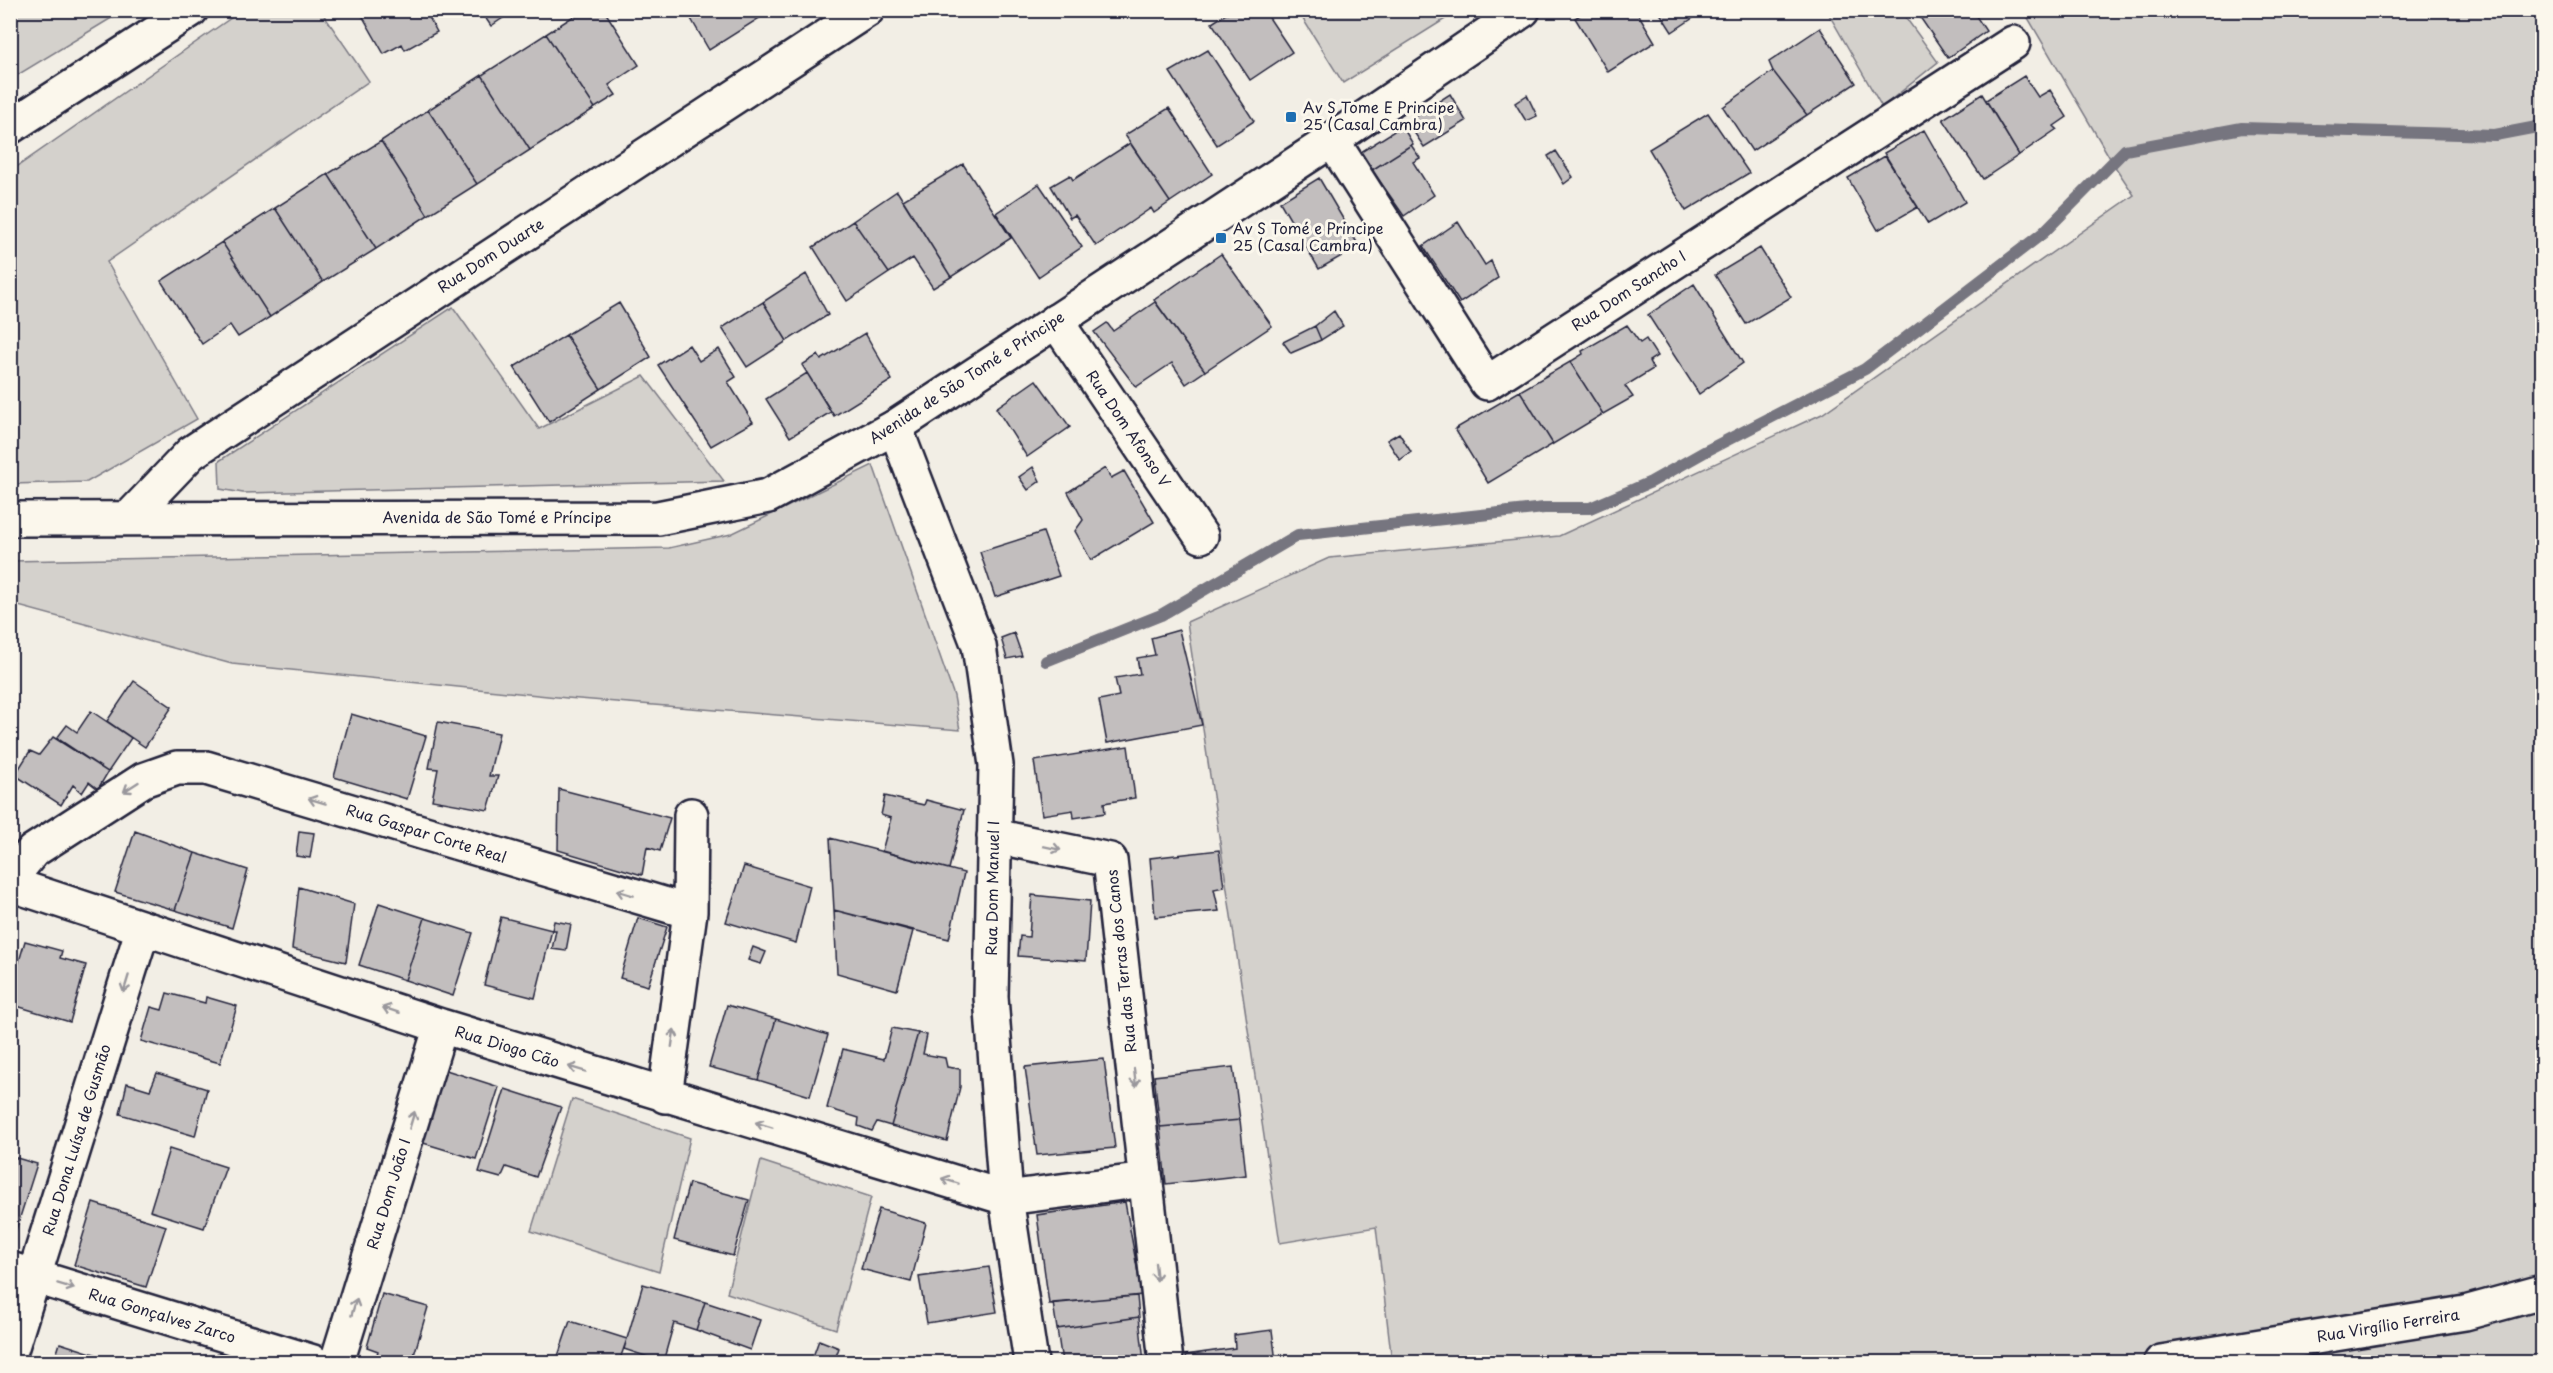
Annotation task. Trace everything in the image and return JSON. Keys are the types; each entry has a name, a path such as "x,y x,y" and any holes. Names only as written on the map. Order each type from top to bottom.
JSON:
{"street":[{"path":"10,127 191,10"},
{"name":"Rua Dom Duarte","path":"129,518 191,453 867,10"},
{"name":"Avenida de São Tomé e Príncipe","path":"10,519 658,518 768,496 895,427 1332,140 1523,10"},
{"name":"Rua Dom Sancho I","path":"1332,140 1487,383 2013,43"},
{"name":"Rua Dom Afonso V","path":"1056,321 1201,536"},
{"name":"Rua Dom Manuel I","path":"895,427 979,646 996,765 991,997 1006,1198 1030,1362"},
{"name":"Rua Gaspar Corte Real","path":"10,879 33,851 142,780 177,768 206,768 690,912"},
{"path":"665,1096 690,912 691,814"},
{"name":"Rua das Terras dos Canos","path":"994,836 1110,860 1166,1362"},
{"name":"Rua Diogo Cão","path":"10,884 441,1026 1006,1198"},
{"name":"Rua Dona Luísa de Gusmão","path":"10,1353 22,1273 143,928"},
{"name":"Rua Dom João I","path":"337,1362 441,1026"},
{"path":"1006,1198 1146,1180"},
{"name":"Rua Gonçalves Zarco","path":"22,1273 313,1362"},
{"name":"Rua Virgílio Ferreira","path":"2161,1362 2465,1313 2542,1292"}],"shaded area":[{"path":"11,10 123,10 123,11 11,79"},
{"path":"241,11 321,11 369,81 107,262 197,419 87,482 11,484 11,171"},
{"path":"1298,11 1458,11 1343,83"},
{"path":"1827,11 1901,11 1938,62 1882,107"},
{"path":"2024,11 2542,11 2542,1362 1392,1362 1376,1227 1280,1243 1187,622 1329,558 1559,536 1822,414 2134,195"},
{"path":"453,307 539,429 644,376 724,481 243,493 220,489 219,461"},
{"path":"873,465 954,696 960,730 567,698 232,664 11,604 11,561 669,548 731,534"},
{"path":"572,1099 690,1138 659,1272 531,1231"},
{"path":"761,1161 871,1197 836,1329 727,1293"}],"building":[{"path":"359,10 425,10 437,32 405,50 402,44 384,54"},
{"path":"480,10 515,10 491,26"},
{"path":"583,10 604,10 639,65 609,85 616,95 595,108 546,34"},
{"path":"686,10 772,10 709,50"},
{"path":"1232,10 1264,10 1292,52 1250,80 1212,23"},
{"path":"1588,10 1636,10 1655,42 1608,72 1575,18"},
{"path":"1658,10 1705,10 1672,32"},
{"path":"1915,10 1972,10 1986,31 1948,58"},
{"path":"1820,28 1856,83 1807,115 1773,71 1769,62"},
{"path":"546,34 595,108 530,150 482,75"},
{"path":"1208,50 1254,121 1217,145 1170,72"},
{"path":"1773,71 1807,115 1752,151 1723,107"},
{"path":"482,75 530,150 477,184 428,110"},
{"path":"2024,76 2038,97 2050,90 2067,117 2054,126 2057,129 2019,155 1986,100"},
{"path":"1450,94 1466,121 1424,147 1407,122"},
{"path":"1982,94 2019,155 1983,179 1943,119"},
{"path":"1527,95 1537,116 1526,121 1515,103"},
{"path":"1169,108 1212,174 1170,202 1125,135"},
{"path":"428,110 477,184 428,215 381,141"},
{"path":"1708,113 1749,173 1686,211 1649,149"},
{"path":"1402,126 1413,144 1372,170 1361,152"},
{"path":"1924,130 1965,202 1928,224 1884,153"},
{"path":"381,141 428,215 376,249 328,174"},
{"path":"1130,143 1170,202 1154,213 1151,208 1096,246 1075,215 1070,218 1051,186 1070,175 1073,180"},
{"path":"1411,145 1420,158 1413,162 1434,195 1404,216 1372,170"},
{"path":"1556,151 1573,177 1564,184 1548,156"},
{"path":"1885,156 1918,207 1878,230 1848,178"},
{"path":"963,164 1011,238 951,277 903,200"},
{"path":"328,174 376,249 323,282 275,208"},
{"path":"1319,178 1359,246 1319,269 1280,202"},
{"path":"1039,184 1082,247 1038,277 996,213"},
{"path":"897,191 951,277 933,288 913,258 889,273 853,221"},
{"path":"275,208 323,282 270,317 222,242"},
{"path":"853,221 889,273 847,301 813,247"},
{"path":"1458,222 1485,265 1491,261 1498,278 1460,303 1423,246"},
{"path":"222,242 270,317 238,337 230,325 202,344 161,281"},
{"path":"1760,248 1791,297 1746,324 1715,275"},
{"path":"1221,254 1272,326 1205,371 1154,300"},
{"path":"806,274 828,315 787,341 763,302"},
{"path":"1694,284 1743,363 1699,394 1648,315"},
{"path":"763,302 787,341 747,367 722,328"},
{"path":"1155,302 1205,371 1186,384 1172,363 1136,387 1094,332 1107,323 1113,331"},
{"path":"619,303 651,357 601,389 566,335"},
{"path":"1334,311 1343,326 1321,340 1315,326"},
{"path":"1627,325 1640,343 1646,339 1657,356 1649,361 1653,369 1625,386 1633,397 1603,414 1570,362 1583,354 1582,351"},
{"path":"1315,326 1321,340 1291,353 1283,342"},
{"path":"865,333 892,380 834,416 802,365 818,355 821,360"},
{"path":"566,335 601,389 549,422 514,367"},
{"path":"689,345 699,361 719,349 736,377 728,382 753,422 711,446 658,365"},
{"path":"1570,362 1603,414 1553,444 1520,391"},
{"path":"807,373 831,412 790,437 766,399"},
{"path":"1036,380 1070,427 1027,457 996,408"},
{"path":"1520,391 1553,444 1488,483 1455,429"},
{"path":"1399,433 1411,452 1400,460 1387,440"},
{"path":"1033,467 1040,481 1028,490 1019,477"},
{"path":"1105,468 1111,478 1124,471 1154,522 1091,560 1075,531 1083,520 1068,492"},
{"path":"1043,532 1059,576 995,597 980,552"},
{"path":"1179,630 1202,725 1107,743 1099,700 1119,696 1115,678 1140,674 1137,658 1155,655 1151,638"},
{"path":"1014,633 1022,656 1007,659 1001,638"},
{"path":"134,681 172,707 145,747 107,721"},
{"path":"91,711 131,738 108,772 57,738 67,725 77,732"},
{"path":"351,714 426,736 407,799 334,777"},
{"path":"438,722 499,733 489,776 498,776 488,810 432,800 438,769 429,768"},
{"path":"53,737 108,772 98,789 89,782 82,793 73,785 61,805 15,775 30,751 39,755"},
{"path":"1128,746 1135,798 1104,803 1105,813 1074,818 1073,810 1042,815 1034,761"},
{"path":"559,789 670,818 660,851 647,847 642,875 558,850"},
{"path":"885,796 924,805 926,800 964,810 949,869 882,851 891,818 881,815"},
{"path":"135,831 195,853 175,910 115,892"},
{"path":"299,831 314,833 310,858 296,856"},
{"path":"830,838 964,873 949,939 834,910"},
{"path":"1219,850 1224,887 1214,889 1219,911 1155,917 1150,858"},
{"path":"195,853 248,870 232,928 175,910"},
{"path":"744,866 810,886 796,943 726,922"},
{"path":"299,887 354,904 346,962 292,949"},
{"path":"1032,895 1090,901 1086,961 1018,956 1020,936 1029,937"},
{"path":"379,903 425,918 405,980 359,965"},
{"path":"834,910 913,931 897,990 837,973"},
{"path":"501,917 552,930 535,998 484,985"},
{"path":"425,918 473,933 453,996 405,980"},
{"path":"638,918 667,927 648,986 620,978"},
{"path":"554,921 571,924 566,951 552,949 556,930 552,930"},
{"path":"25,941 62,951 60,958 86,965 70,1022 10,1004 10,992"},
{"path":"753,947 766,952 761,964 748,960"},
{"path":"167,993 205,1003 206,997 237,1006 220,1063 141,1041 151,1007 162,1010"},
{"path":"727,1005 776,1019 758,1080 709,1067"},
{"path":"776,1019 828,1035 810,1096 758,1080"},
{"path":"892,1028 918,1033 891,1126 877,1122 872,1131 858,1126 859,1118 827,1108 843,1049 884,1059"},
{"path":"918,1033 927,1035 923,1054 945,1058 947,1067 960,1069 960,1087 947,1141 891,1126"},
{"path":"1104,1059 1115,1148 1037,1155 1025,1067"},
{"path":"1233,1067 1240,1120 1160,1127 1154,1076"},
{"path":"443,1069 499,1087 476,1159 420,1142"},
{"path":"157,1073 207,1089 195,1136 120,1114 127,1083 150,1090"},
{"path":"505,1089 561,1107 536,1177 506,1167 501,1178 479,1172"},
{"path":"1240,1120 1246,1175 1166,1184 1160,1127"},
{"path":"169,1149 226,1167 204,1228 150,1211"},
{"path":"10,1156 37,1164 15,1233 10,1232"},
{"path":"689,1183 749,1200 733,1256 674,1240"},
{"path":"1125,1202 1142,1295 1049,1304 1037,1215"},
{"path":"93,1203 166,1226 146,1287 74,1265"},
{"path":"879,1209 926,1223 911,1282 861,1269"},
{"path":"989,1267 997,1312 927,1323 919,1277"},
{"path":"643,1284 705,1302 696,1330 674,1323 663,1362 624,1349"},
{"path":"382,1294 428,1307 412,1362 375,1361 378,1351 367,1347"},
{"path":"1137,1296 1139,1317 1057,1329 1053,1303"},
{"path":"705,1302 760,1320 750,1350 696,1330"},
{"path":"1139,1317 1144,1362 1062,1362 1057,1329"},
{"path":"570,1321 627,1339 619,1362 556,1362"},
{"path":"1272,1330 1276,1362 1187,1362 1186,1355 1235,1348 1234,1335"},
{"path":"819,1340 839,1348 834,1362 811,1362"},
{"path":"60,1343 107,1358 106,1362 54,1362"}],"waterway":[{"path":"1046,661 1161,615 1298,535 1544,508 1590,508 1651,482 1865,369 2043,233 2125,150 2242,128 2495,135 2542,126"}],"place":[{"name":"Av S Tome E Principe 25 (Casal Cambra)","path":"1291,117"},
{"name":"Av S Tomé e Principe 25 (Casal Cambra)","path":"1221,238"}]}
